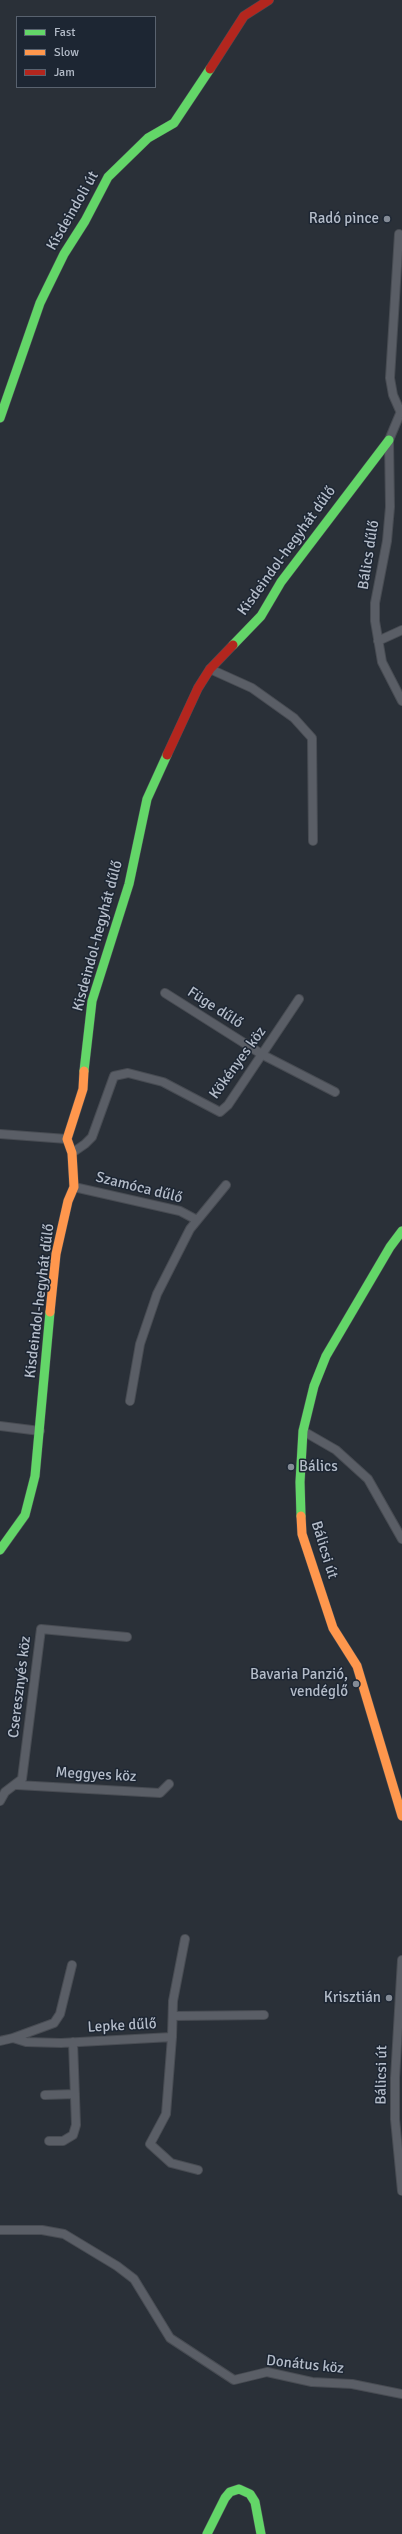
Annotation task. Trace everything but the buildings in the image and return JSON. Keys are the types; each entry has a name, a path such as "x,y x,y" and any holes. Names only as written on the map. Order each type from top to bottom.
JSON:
{"street":[{"name":"Kisdeindoli út","path":"0,418 40,303 64,254 108,177 148,138 174,123 184,111 244,16 269,0"},
{"path":"399,234 390,372 393,395 401,411"},
{"name":"Bálics dűlő","path":"401,411 389,440 390,507 387,541 376,603 378,641 382,662 402,701"},
{"name":"Kisdeindol-hegyhát dűlő","path":"0,1550 25,1516 35,1476 56,1254 68,1201 74,1187 72,1153 67,1139 83,1089 86,1039 92,1001 130,884 147,799 184,715 210,669 261,616 281,582 389,440"},
{"path":"378,641 402,630"},
{"path":"210,669 252,688 294,718 312,738 314,746 311,772 313,841"},
{"name":"Füge dűlő","path":"165,993 263,1055 335,1092"},
{"name":"Kökényes köz","path":"72,1153 92,1137 114,1076 128,1073 163,1082 220,1112 228,1105 299,1000"},
{"path":"0,1134 67,1139"},
{"name":"Szamóca dűlő","path":"130,1401 140,1344 156,1294 196,1220 226,1185"},
{"name":"Szamóca dűlő","path":"74,1187 180,1211 196,1220"},
{"name":"Bálicsi út","path":"402,1231 390,1247 326,1356 314,1386 302,1431 300,1456 302,1534 333,1628 357,1666 402,1816"},
{"path":"0,1426 40,1431"},
{"path":"302,1431 336,1450 368,1479 402,1539"},
{"name":"Cseresznyés köz","path":"17,1785 22,1779 41,1629 128,1637"},
{"name":"Meggyes köz","path":"17,1785 160,1792 169,1784"},
{"path":"0,1801 5,1792 17,1785"},
{"name":"Lepke dűlő","path":"184,1939 172,2016 172,2037 166,2114 150,2144 171,2163 198,2170"},
{"name":"Bálicsi út","path":"402,1960 395,2078 395,2119 402,2191"},
{"name":"Lepke dűlő","path":"0,2041 13,2038 54,2022 60,2014 72,1965"},
{"name":"Lepke dűlő","path":"172,2016 264,2015"},
{"name":"Lepke dűlő","path":"13,2038 26,2042 73,2042 172,2037"},
{"name":"Lepke dűlő","path":"49,2141 63,2141 73,2135 76,2125 73,2042"},
{"path":"45,2094 75,2094"},
{"name":"Donátus köz","path":"0,2230 42,2230 64,2234 117,2266 134,2279 170,2338 234,2380 267,2372 312,2382 358,2385 402,2394"},
{"path":"207,2534 225,2498 230,2492 239,2489 250,2494 254,2502 261,2534"}],"traffic: fast":[{"path":"0,418 40,303 64,254 85,221 108,177 148,138 174,123 210,69"},
{"path":"233,645 261,616 281,582 389,440"},
{"path":"84,1071 92,1001 129,884 147,799 167,755"},
{"path":"301,1516 300,1482 303,1431 314,1386 326,1356 390,1247 402,1231"},
{"path":"0,1550 25,1515 35,1476 50,1312"},
{"path":"207,2534 225,2498 230,2492 239,2489 250,2494 255,2502 261,2534"}],"traffic: slow":[{"path":"50,1312 56,1254 68,1201 74,1187 72,1153 67,1139 83,1089 84,1071"},
{"path":"301,1516 302,1534 333,1628 357,1666 402,1816"}],"traffic: jam":[{"path":"210,69 244,16 269,0"},
{"path":"167,755 198,688 210,669 233,645"}],"place":[{"name":"Radó pince","path":"387,219"},
{"name":"Bálics","path":"291,1467"},
{"name":"Bavaria Panzió, vendéglő","path":"356,1684"},
{"name":"Krisztián","path":"389,1998"}]}
